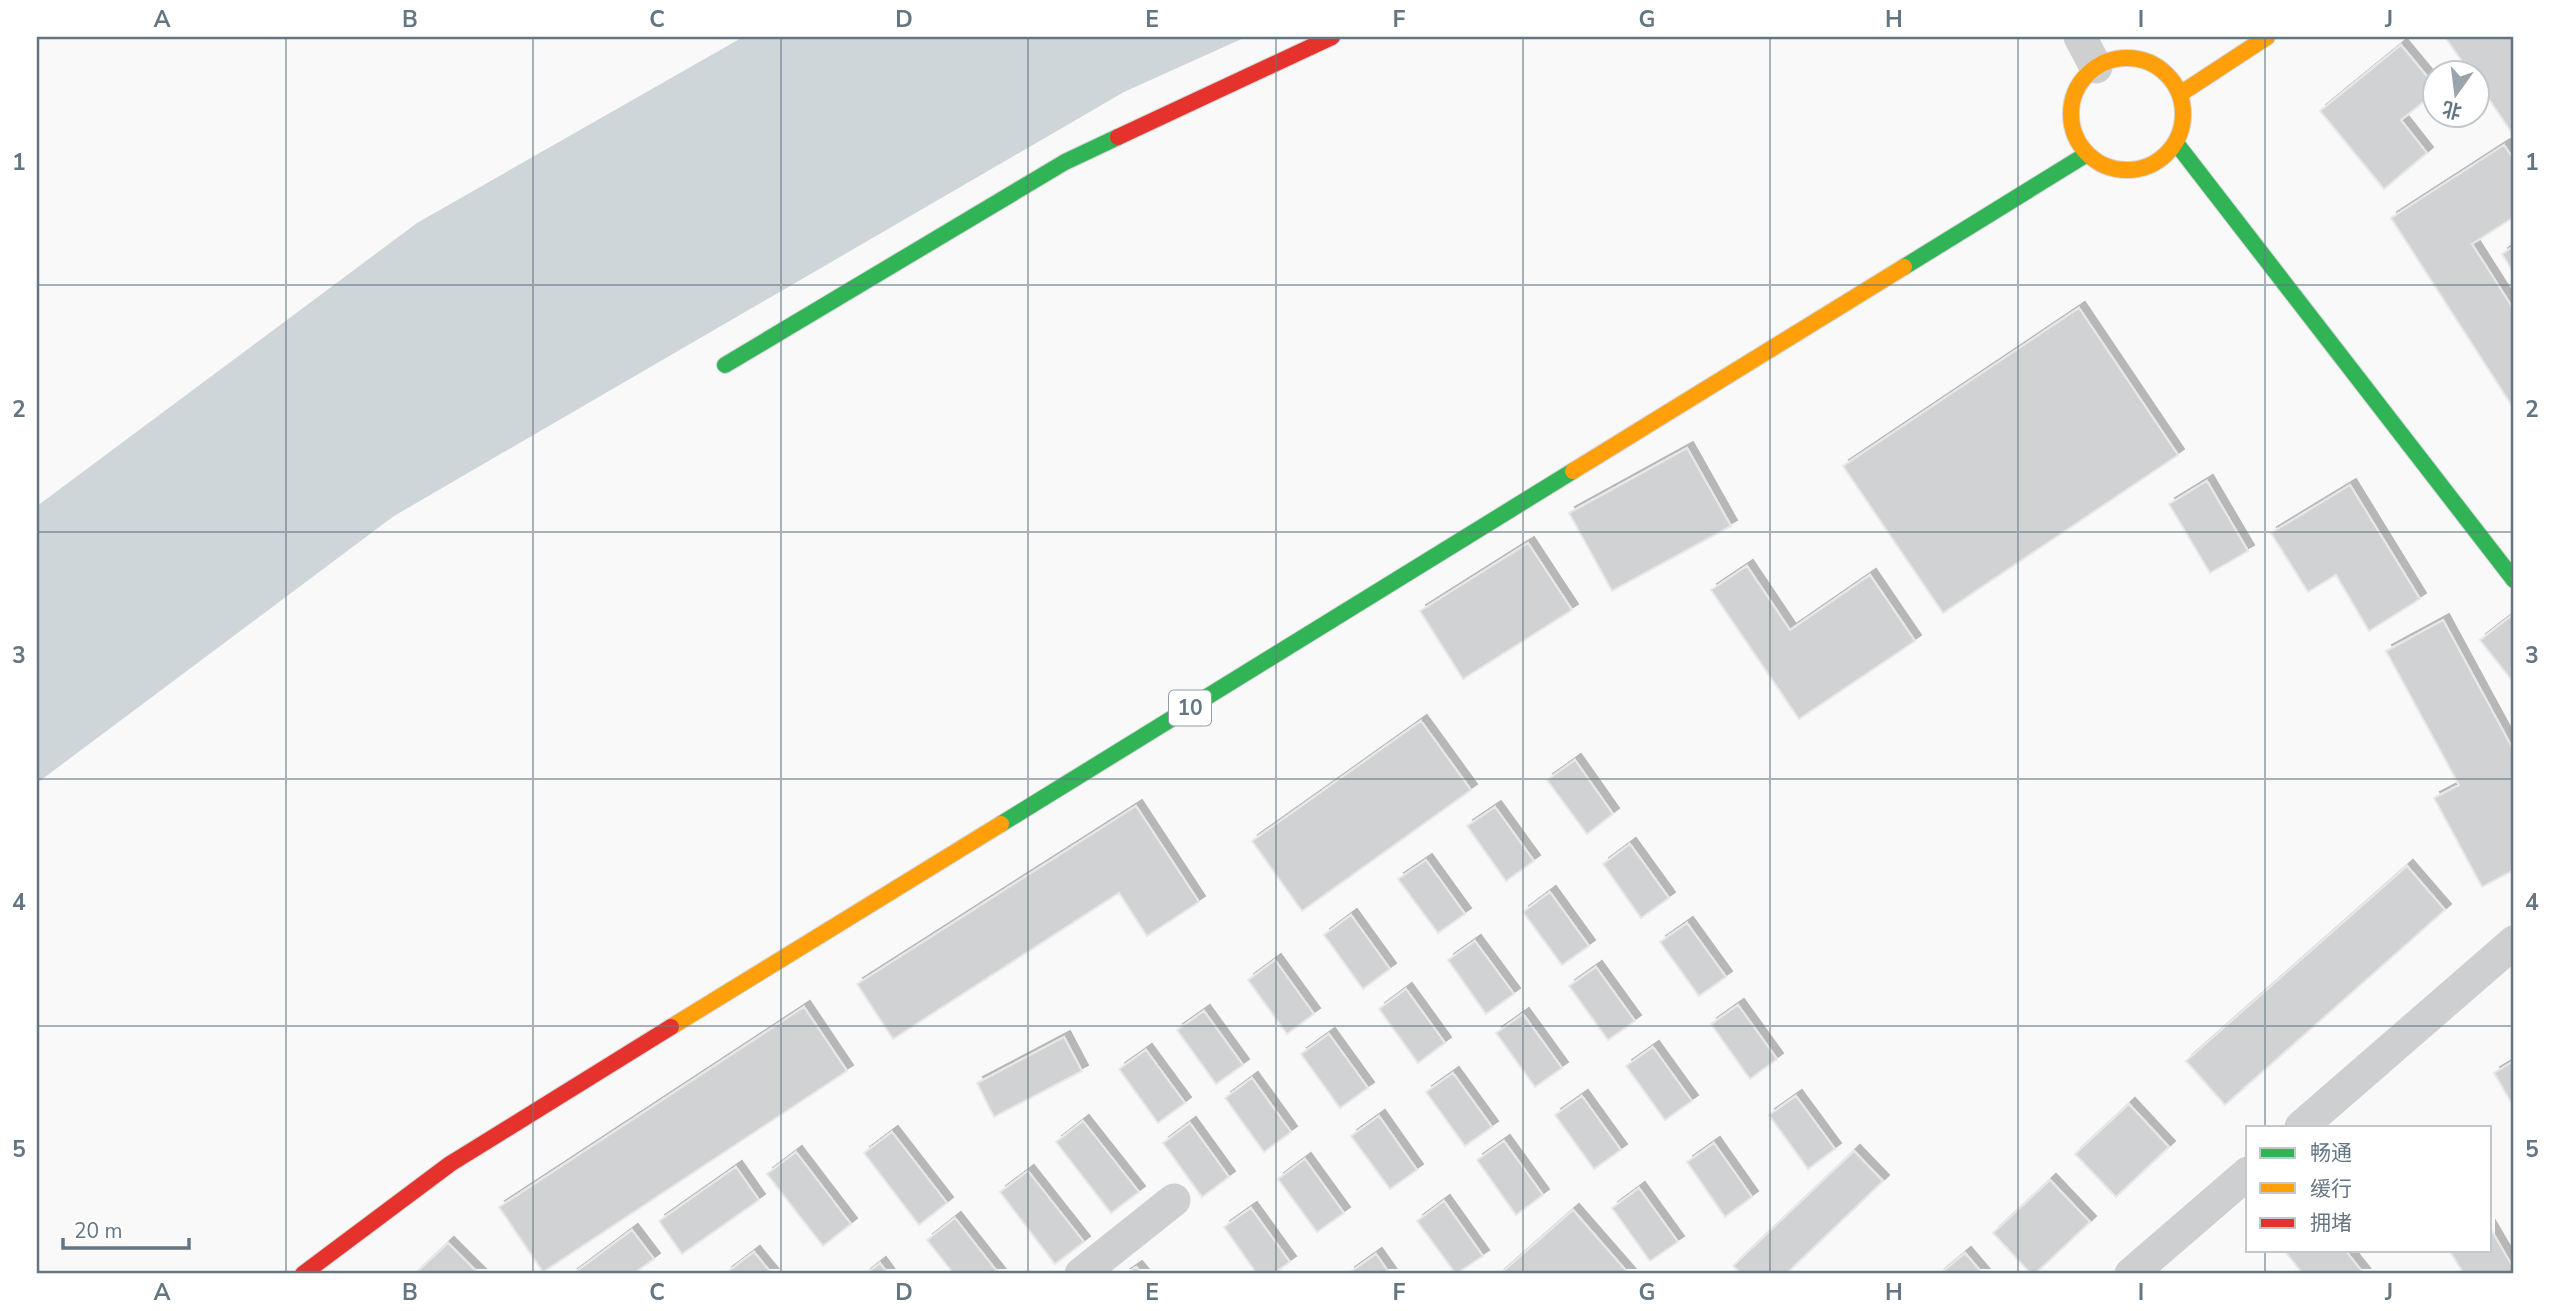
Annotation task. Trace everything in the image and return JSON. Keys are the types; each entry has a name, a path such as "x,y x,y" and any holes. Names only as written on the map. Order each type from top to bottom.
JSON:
{"main road":[{"path":"725,365 1065,162 1332,37"},
{"path":"2180,94 2267,37"},
{"path":"2120,59 2145,60 2166,73 2180,94 2184,119 2176,143 2158,162 2134,170 2108,167 2087,154 2074,133 2071,108 2079,84 2096,67 2120,59"},
{"path":"2176,143 2514,580"},
{"name":"10","path":"303,1274 450,1164 2087,154"}],"street":[{"path":"2080,37 2096,67"},
{"path":"2302,1126 2514,942"},
{"path":"2131,1274 2246,1175"},
{"path":"1081,1274 1174,1200"}],"shaded area":[{"path":"743,37 1246,37 1124,92 394,516 37,783 37,506 417,223"}],"building":[{"path":"2445,37 2514,37 2514,136 2492,104 2492,60 2461,60"},
{"path":"2401,45 2422,70 2422,103 2401,120 2427,153 2384,189 2320,111"},
{"path":"2504,145 2514,160 2514,217 2472,244 2514,310 2514,409 2391,218"},
{"path":"2514,246 2514,273 2502,254"},
{"path":"2079,308 2178,455 1943,613 1843,466"},
{"path":"1687,448 1731,526 1612,591 1569,513"},
{"path":"2207,481 2248,551 2210,573 2169,504"},
{"path":"2350,485 2420,599 2369,631 2336,575 2308,592 2271,533"},
{"path":"1528,543 1572,610 1463,679 1420,611"},
{"path":"1747,566 1790,630 1870,575 1915,641 1799,719 1711,590"},
{"path":"2511,616 2514,621 2514,683 2480,640"},
{"path":"2443,620 2514,751 2514,870 2482,887 2434,798 2459,785 2386,651"},
{"path":"1421,721 1471,790 1302,911 1252,841"},
{"path":"1575,760 1613,814 1587,834 1547,780"},
{"path":"1136,806 1199,902 1147,936 1119,893 893,1039 857,984"},
{"path":"1495,807 1534,861 1506,881 1467,826"},
{"path":"1630,844 1669,898 1641,918 1603,864"},
{"path":"1426,860 1465,914 1438,933 1398,879"},
{"path":"2407,866 2445,910 2225,1105 2186,1061"},
{"path":"1550,892 1589,946 1562,965 1523,912"},
{"path":"1351,915 1390,969 1363,989 1324,935"},
{"path":"1687,923 1726,977 1699,996 1660,942"},
{"path":"1475,941 1514,994 1486,1014 1448,960"},
{"path":"1275,960 1314,1014 1287,1034 1248,980"},
{"path":"1596,967 1635,1021 1608,1040 1569,986"},
{"path":"1406,989 1445,1043 1418,1063 1379,1009"},
{"path":"1738,1005 1777,1059 1750,1079 1711,1024"},
{"path":"804,1007 847,1071 543,1272 499,1207"},
{"path":"1204,1011 1243,1065 1216,1084 1177,1030"},
{"path":"1523,1014 1562,1068 1535,1087 1496,1033"},
{"path":"1329,1034 1368,1088 1340,1108 1301,1054"},
{"path":"1064,1037 1082,1071 994,1117 977,1083"},
{"path":"1653,1047 1692,1101 1665,1120 1626,1066"},
{"path":"1146,1050 1185,1103 1158,1123 1119,1069"},
{"path":"2514,1061 2514,1101 2511,1102 2494,1073"},
{"path":"1453,1073 1492,1127 1465,1146 1426,1092"},
{"path":"1252,1078 1291,1132 1264,1152 1225,1098"},
{"path":"1582,1096 1621,1150 1594,1169 1555,1115"},
{"path":"1796,1096 1835,1149 1808,1169 1769,1115"},
{"path":"2129,1104 2169,1147 2116,1197 2075,1154"},
{"path":"1379,1116 1417,1170 1390,1189 1351,1136"},
{"path":"1083,1121 1139,1192 1111,1213 1056,1142"},
{"path":"1190,1123 1229,1177 1202,1197 1163,1143"},
{"path":"892,1132 947,1203 919,1225 864,1153"},
{"path":"1504,1141 1543,1195 1516,1215 1477,1160"},
{"path":"1714,1143 1752,1197 1725,1217 1687,1162"},
{"path":"1854,1151 1883,1181 1786,1274 1741,1274 1733,1266"},
{"path":"796,1152 851,1224 823,1246 767,1174"},
{"path":"1305,1159 1344,1213 1317,1232 1278,1179"},
{"path":"736,1167 759,1200 682,1254 659,1221"},
{"path":"1028,1171 1084,1242 1055,1264 1000,1192"},
{"path":"2050,1180 2090,1222 2035,1274 2031,1274 1993,1233"},
{"path":"1639,1188 1678,1242 1650,1261 1612,1208"},
{"path":"1444,1201 1483,1256 1456,1274 1417,1221"},
{"path":"1251,1208 1290,1262 1273,1274 1257,1274 1224,1227"},
{"path":"1573,1210 1629,1274 1500,1274"},
{"path":"955,1218 999,1274 954,1274 927,1240"},
{"path":"632,1230 654,1259 633,1274 573,1274"},
{"path":"2492,1231 2514,1269 2514,1274 2464,1274 2450,1252 2492,1252"},
{"path":"448,1243 479,1274 415,1274"},
{"path":"754,1252 772,1274 726,1273"},
{"path":"2286,1252 2347,1252 2364,1274 2303,1274"},
{"path":"1965,1253 1983,1274 1940,1274"},
{"path":"1376,1254 1390,1274 1349,1274 1349,1273"},
{"path":"880,1263 888,1274 866,1274"},
{"path":"1136,1267 1142,1274 1126,1274"}],"traffic: fast":[{"path":"725,365 1065,162 1118,137"},
{"path":"2176,143 2514,580"},
{"path":"1904,267 2087,154"},
{"path":"1001,824 1573,471"}],"traffic: slow":[{"path":"2180,94 2267,37"},
{"path":"2127,58 2148,63 2166,75 2178,93 2183,114 2178,135 2166,153 2148,165 2127,170 2106,165 2088,153 2076,135 2071,114 2076,93 2088,75 2106,63 2127,58"},
{"path":"1573,471 1904,267"},
{"path":"671,1027 1001,824"}],"traffic: jam":[{"path":"1118,137 1332,37"},
{"path":"303,1274 450,1164 671,1027"}]}
